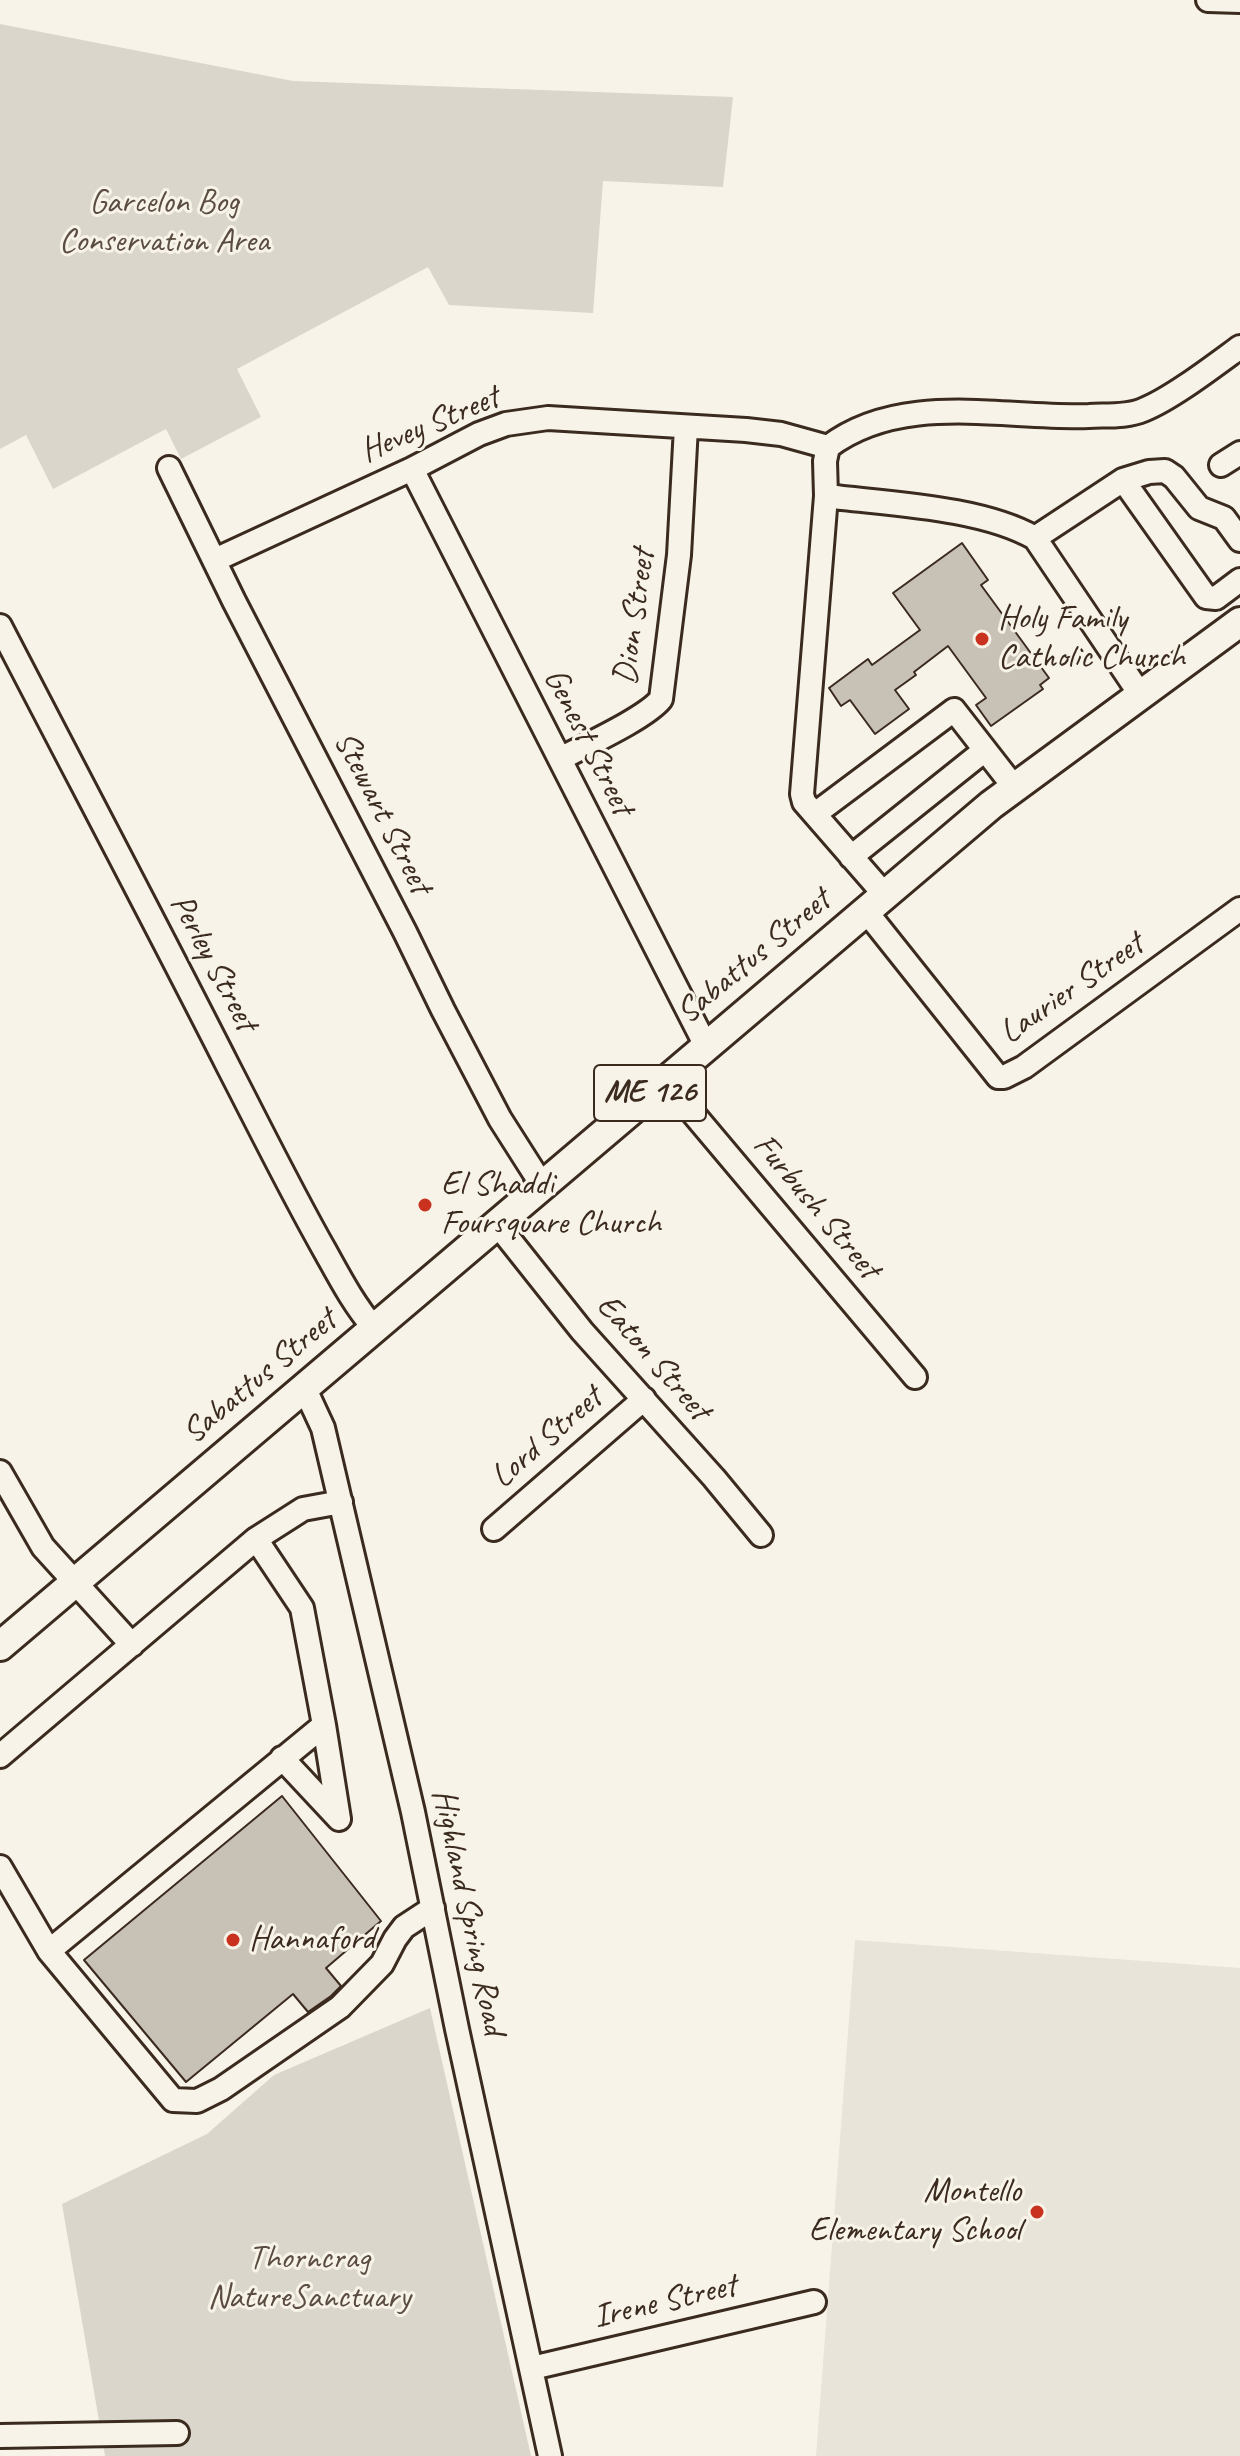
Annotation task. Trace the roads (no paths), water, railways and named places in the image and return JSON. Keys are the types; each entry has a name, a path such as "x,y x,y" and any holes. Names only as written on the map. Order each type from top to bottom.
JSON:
{"main road":[{"name":"Sabattus Street","path":"0,1646 874,902 1014,787 1240,622"}],"street":[{"path":"1208,0 1240,1"},
{"path":"874,902 851,857 804,802 802,794 828,447 841,437 883,421 930,413 999,411 1059,417 1142,411 1240,347"},
{"name":"Hevey Street","path":"215,560 506,424 548,418 686,427 781,434 828,447"},
{"name":"Dion Street","path":"560,759 638,718 661,699 679,555 686,427"},
{"name":"Stewart Street","path":"169,468 443,1010 500,1119 542,1185"},
{"name":"Genest Street","path":"412,469 706,1046"},
{"path":"1035,538 1123,480 1165,471 1174,477 1199,508 1224,518 1240,540"},
{"path":"1123,480 1206,597 1216,598 1240,580"},
{"path":"826,496 982,517 1014,526 1035,538 1140,694"},
{"name":"Perley Street","path":"0,626 106,825 138,894 301,1210 360,1312 374,1328"},
{"path":"815,814 954,710 1014,787"},
{"path":"851,857 985,750"},
{"name":"Laurier Street","path":"874,902 998,1077 1024,1067 1240,909"},
{"name":"Furbush Street","path":"665,1080 915,1377"},
{"name":"Eaton Street","path":"497,1224 582,1331 761,1535"},
{"name":"Highland Spring Road","path":"304,1387 323,1428 413,1812 550,2456"},
{"name":"Lord Street","path":"494,1529 644,1399"},
{"path":"0,1472 32,1531 58,1566 132,1645"},
{"path":"0,1756 256,1539 303,1509 341,1502"},
{"path":"256,1539 302,1608 339,1819 282,1758"},
{"path":"49,1951 324,1725"},
{"path":"0,1867 49,1951 173,2100 197,2101 221,2089 340,2007 382,1964 404,1927 433,1908"},
{"name":"Irene Street","path":"532,2368 814,2302"},
{"path":"0,2436 177,2433"}],"place":[{"name":"Holy Family Catholic Church","path":"982,639"},
{"name":"El Shaddi Foursquare Church","path":"425,1205"},
{"name":"Hannaford","path":"233,1940"},
{"name":"Montello Elementary School","path":"1037,2212"}],"park label":[{"name":"Garcelon Bog Conservation Area","path":"164,222"},
{"name":"Thorncrag NatureSanctuary","path":"309,2278"}]}
